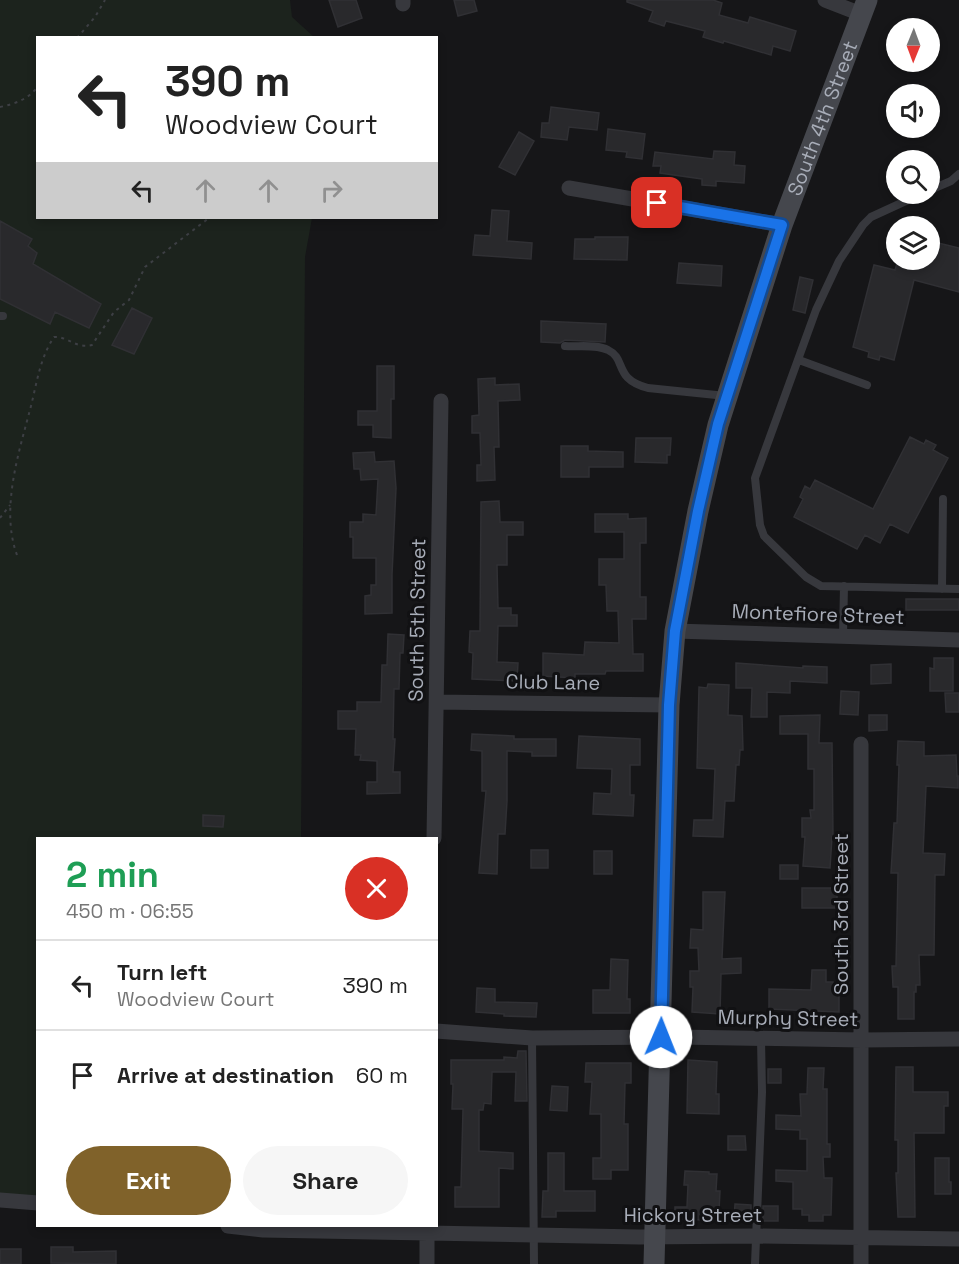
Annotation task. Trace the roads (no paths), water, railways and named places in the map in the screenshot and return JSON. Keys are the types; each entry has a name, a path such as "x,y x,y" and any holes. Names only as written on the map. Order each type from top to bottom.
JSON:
{"main road":[{"name":"South 4th Street","path":"654,1264 669,705 675,631 698,511 718,424 782,225 864,7"}],"street":[{"path":"825,0 864,7"},
{"path":"569,188 782,225"},
{"name":"South 5th Street","path":"434,837 441,401"},
{"name":"Montefiore Street","path":"675,631 959,640"},
{"name":"Club Lane","path":"437,702 669,705"},
{"name":"South 3rd Street","path":"861,744 861,1264"},
{"name":"Murphy Street","path":"438,1031 532,1038 959,1039"},
{"path":"0,1200 36,1203"},
{"name":"Hickory Street","path":"237,1227 263,1230 427,1229 533,1235 959,1239"},
{"path":"427,1229 427,1264"}],"lane":[{"path":"940,186 959,174"},
{"path":"899,204 871,217 863,225 839,261 816,310 754,478 760,525 764,536 773,546 806,577 821,586 959,589"},
{"path":"565,346 608,349 614,354 628,380 637,385 727,396"},
{"path":"799,360 867,386"},
{"path":"942,589 943,499"},
{"path":"843,635 844,586"},
{"path":"532,1038 534,1264"},
{"path":"755,1264 762,1092 761,1039"}]}
